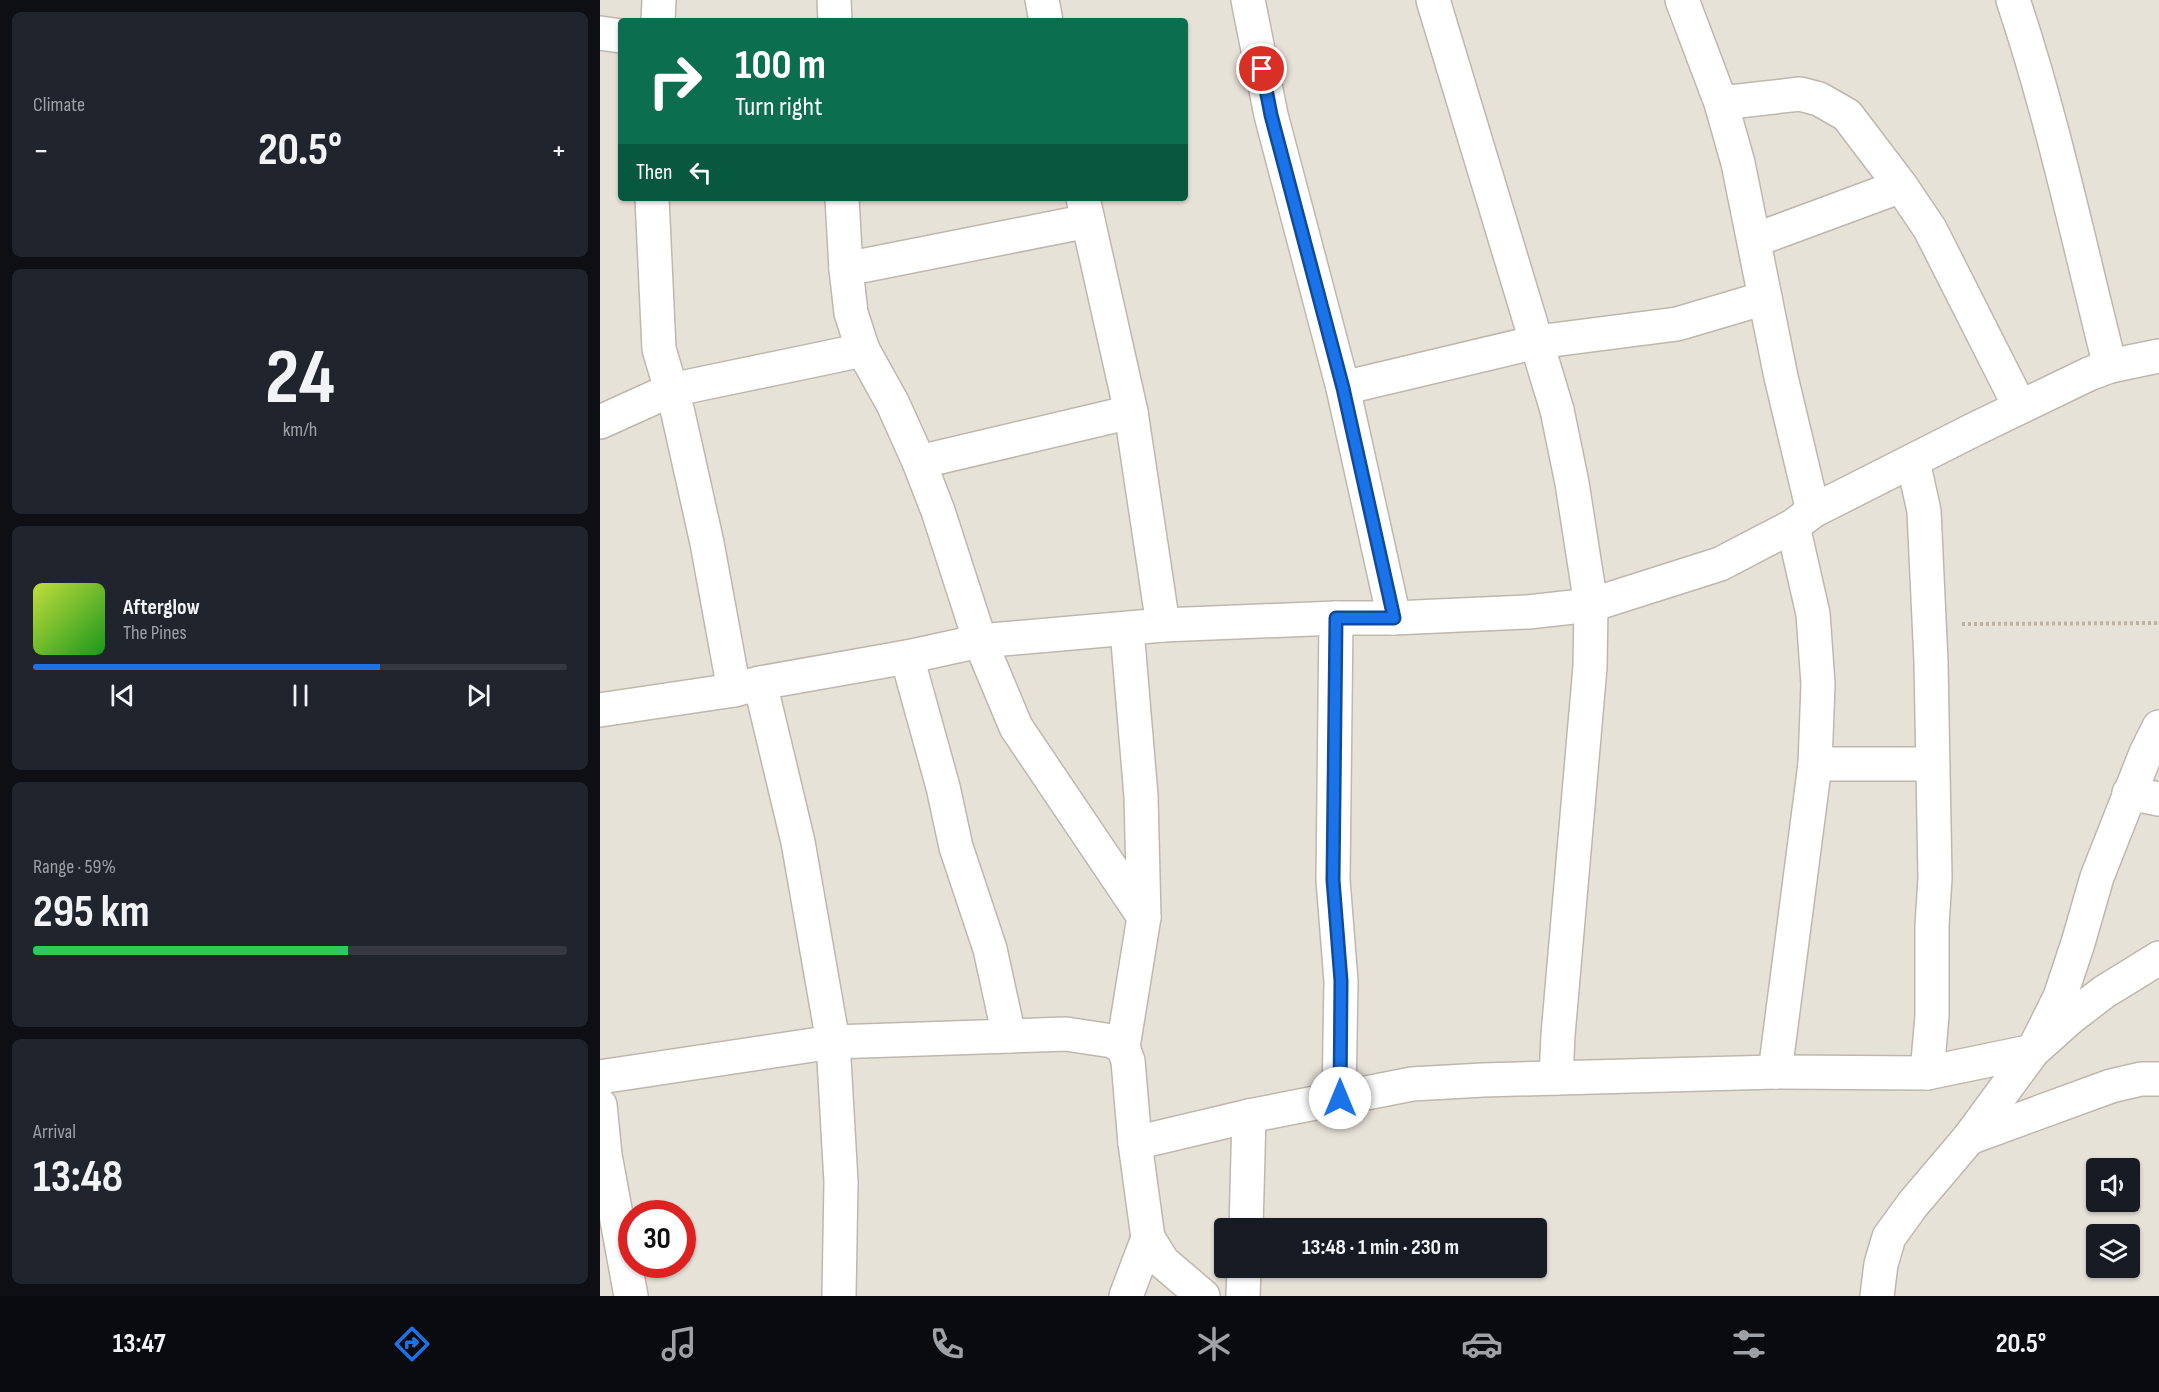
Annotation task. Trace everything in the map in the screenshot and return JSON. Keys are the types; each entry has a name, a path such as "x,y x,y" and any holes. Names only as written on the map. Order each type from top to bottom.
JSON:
{"street":[{"path":"658,18 659,0"},
{"path":"834,0 835,18"},
{"path":"1042,0 1045,18"},
{"path":"1248,0 1271,115 1343,388 1394,618"},
{"path":"1433,0 1557,410 1572,483 1591,605 1590,667 1556,1078"},
{"path":"1683,0 1721,103 1738,163 1755,240 1781,377 1803,519 1812,614 1818,684 1815,764 1775,1072"},
{"path":"2013,0 2047,113 2110,366"},
{"path":"600,33 618,36"},
{"path":"1721,103 1800,94 1819,99 1847,115 1901,186 1930,229 2020,407"},
{"path":"1755,240 1901,186"},
{"path":"652,201 659,349 678,413 707,543 747,686 798,842 833,1042 841,1182 839,1296"},
{"path":"842,201 851,313 863,350 893,404 919,462 938,511 980,641 1016,727 1144,916"},
{"path":"846,269 1085,209 1131,412 1162,625"},
{"path":"1343,388 1537,342 1677,324 1765,298"},
{"path":"600,422 671,390 863,350"},
{"path":"600,710 907,657 980,641 1127,630 1162,625 1528,612 1591,605 1720,564 2020,407 2110,366 2159,356"},
{"path":"919,462 1131,412"},
{"path":"1913,461 1924,511 1935,878 1932,927 1932,1016 1927,1073"},
{"path":"1336,618 1333,880 1341,981 1340,1098"},
{"path":"1127,630 1141,796 1144,916 1123,1047 1128,1061 1135,1143 1148,1239 1163,1262 1203,1296"},
{"path":"907,657 943,787 956,847 990,950 1010,1036"},
{"path":"1877,1296 1881,1264 1889,1237 1913,1204 1970,1138 2033,1051 2060,997 2097,877 2144,796 2145,753 2159,727"},
{"path":"1815,764 1932,764"},
{"path":"1135,1143 1249,1116 1412,1084 1775,1072 1927,1073 2033,1051 2104,992 2159,958"},
{"path":"600,1077 833,1042 1066,1034 1112,1041 1123,1047"},
{"path":"1970,1138 2110,1086 2141,1079 2159,1079"},
{"path":"600,1105 605,1155 631,1296"},
{"path":"1246,1218 1249,1116"},
{"path":"1126,1296 1148,1239"},
{"path":"1244,1278 1244,1296"}],"path":[{"path":"1929,624 2159,623"}],"shaded area":[{"path":"600,0 2159,0 2159,1296 600,1296"}],"route":[{"path":"1262,69 1271,115 1343,388 1394,618 1336,618 1333,880 1341,981 1340,1098"}]}
